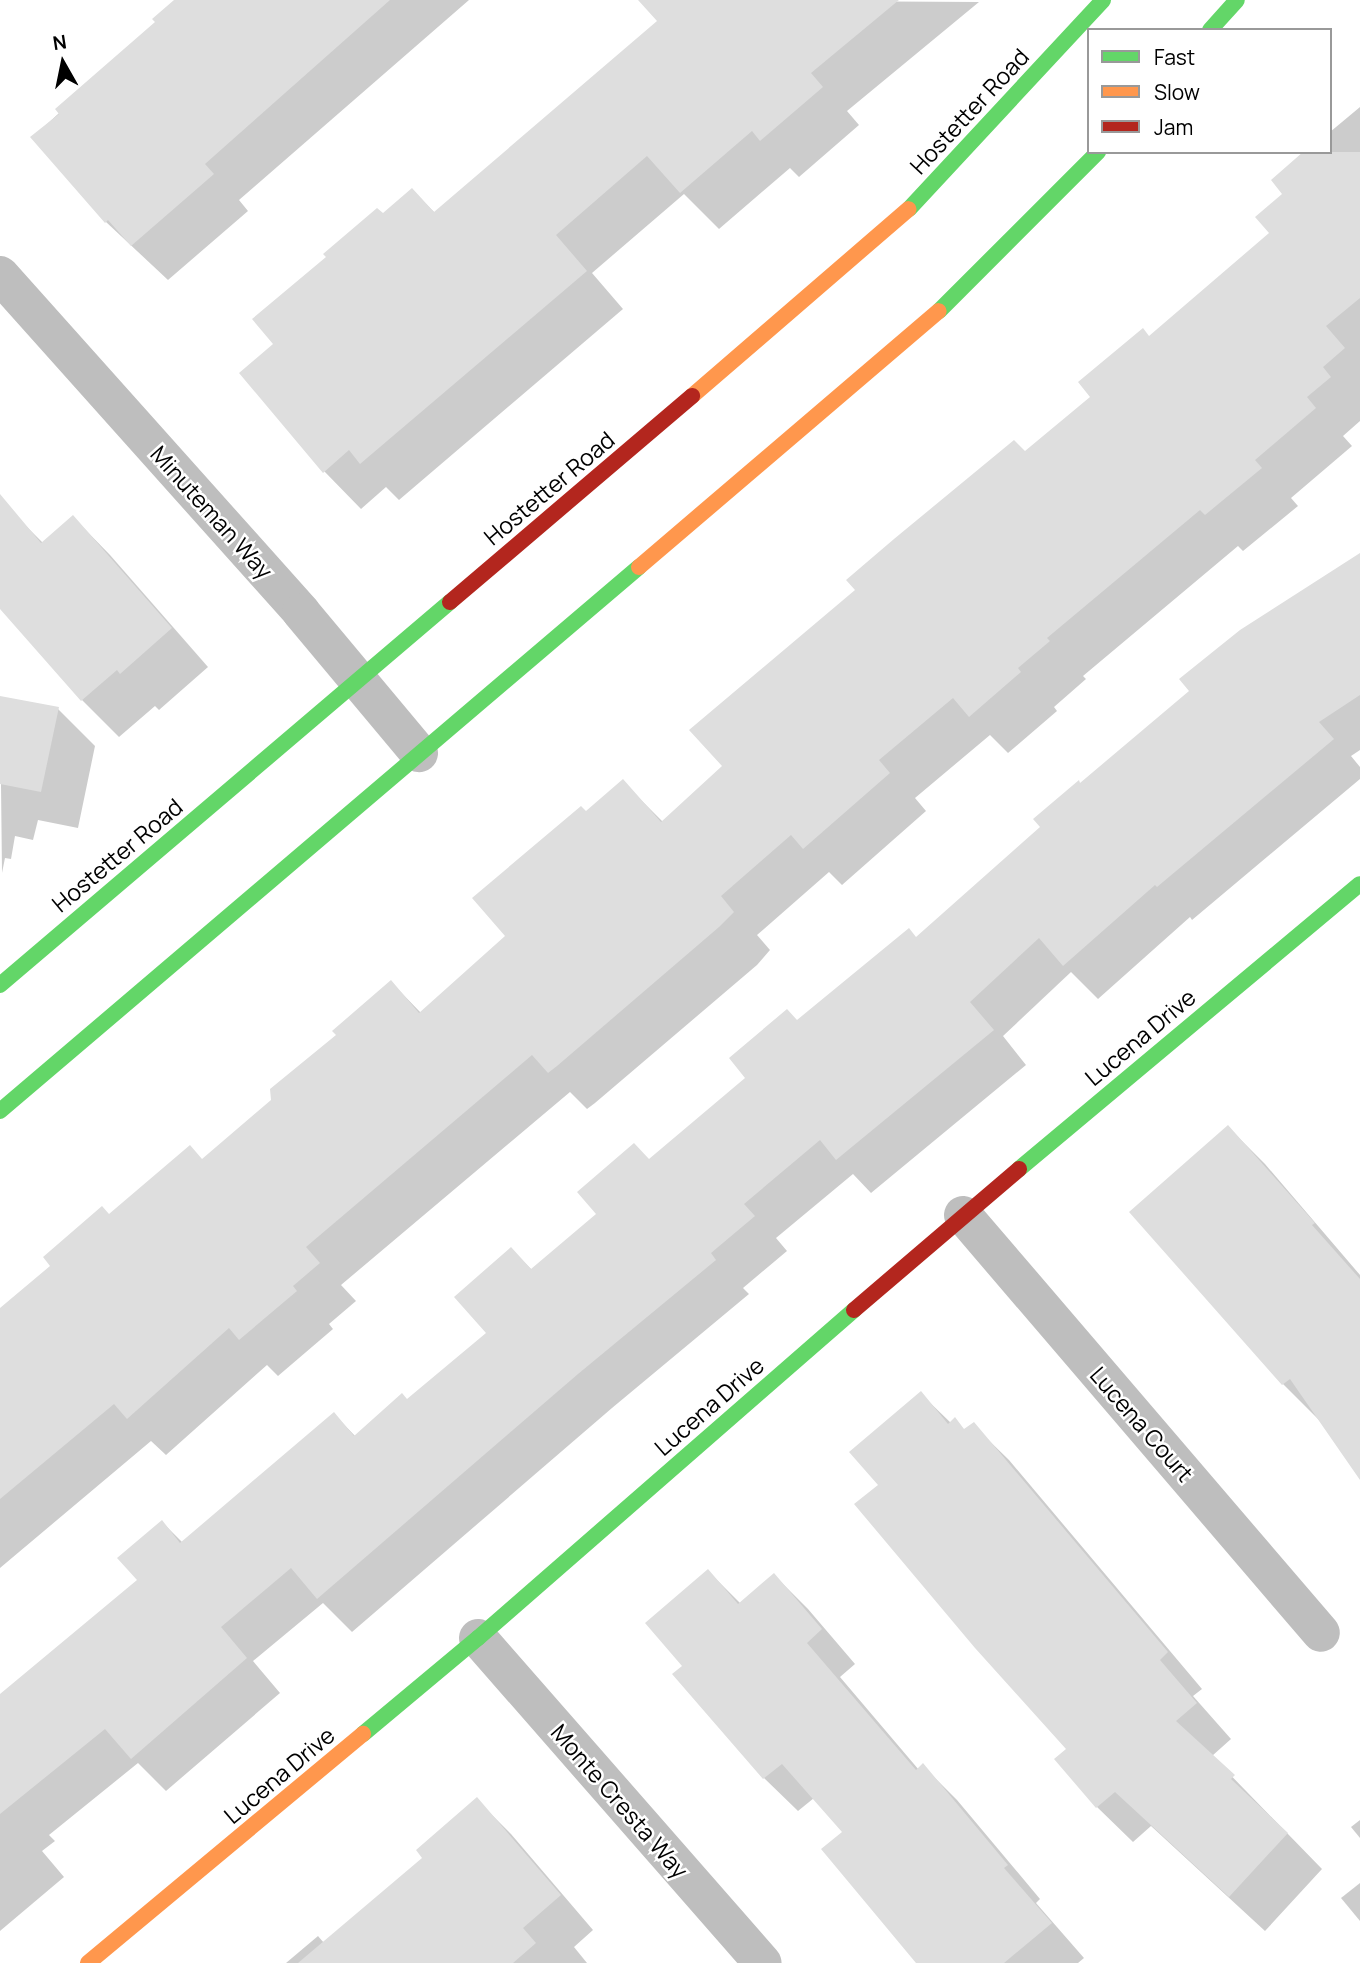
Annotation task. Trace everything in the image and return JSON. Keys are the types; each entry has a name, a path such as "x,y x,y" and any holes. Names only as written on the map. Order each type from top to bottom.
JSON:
{"main road":[{"name":"Hostetter Road","path":"0,985 894,225 1103,0"},
{"path":"1212,28 1237,0"},
{"path":"0,1111 950,302 1096,154"},
{"name":"Lucena Drive","path":"88,1963 478,1638 963,1215 1360,884"}],"street":[{"name":"Minuteman Way","path":"0,275 301,612 419,753"},
{"name":"Lucena Court","path":"963,1215 1321,1633"},
{"name":"Monte Cresta Way","path":"478,1638 762,1963"}],"building":[{"path":"174,0 390,0 205,164 214,174 131,246 108,220 105,223 30,137 59,114 55,109 155,22 152,19"},
{"path":"638,0 899,0 811,73 823,87 760,141 752,131 680,193 647,156 556,235 587,271 360,464 349,450 323,473 239,373 273,344 252,319 326,257 323,254 377,208 383,213 412,188 434,212 657,21"},
{"path":"1360,152 1360,298 1326,326 1345,348 1323,367 1331,377 1307,397 1316,408 1255,460 1262,468 1205,515 1200,510 1047,638 1050,641 1018,668 1021,672 969,717 953,698 879,760 890,773 803,849 791,835 721,896 734,912 557,1066 548,1073 532,1055 306,1247 320,1263 293,1286 297,1291 239,1340 229,1328 127,1419 114,1404 0,1499 0,1308 50,1266 43,1257 102,1206 109,1214 190,1145 202,1159 271,1100 270,1089 336,1035 332,1031 391,980 419,1013 505,936 472,898 581,806 586,811 623,779 661,822 722,766 689,730 855,590 846,580 1014,440 1025,451 1090,397 1078,382 1143,328 1149,336 1269,233 1255,217 1282,194 1271,180 1301,154"},
{"path":"0,494 41,543 73,515 172,628 120,674 117,670 81,701 0,609"},
{"path":"1360,553 1360,695 1319,722 1334,739 1157,887 1155,885 1063,966 1039,938 970,1002 994,1030 836,1160 820,1140 744,1204 755,1216 711,1253 716,1260 578,1374 317,1599 291,1568 221,1627 247,1658 131,1759 105,1729 0,1814 0,1694 137,1580 117,1558 162,1520 180,1543 334,1412 354,1436 402,1393 407,1399 486,1333 454,1297 511,1247 531,1269 596,1214 577,1192 634,1143 649,1159 745,1078 729,1058 787,1009 797,1020 909,928 916,937 1040,827 1033,819 1189,691 1179,679 1240,630"},
{"path":"0,696 59,707 41,792 0,784"},
{"path":"1228,1125 1315,1223 1312,1225 1360,1279 1360,1480 1290,1379 1282,1385 1129,1212"},
{"path":"921,1391 948,1424 955,1417 964,1429 974,1422 1168,1652 1160,1660 1197,1703 1176,1721 1235,1775 1231,1779 1288,1833 1229,1897 1115,1792 1096,1808 1054,1759 1066,1749 975,1648 854,1504 878,1485 849,1452"},
{"path":"708,1569 738,1604 774,1573 822,1629 807,1643 916,1770 923,1763 1008,1865 1004,1868 1052,1923 1004,1963 916,1963 821,1849 842,1832 782,1764 763,1779 672,1674 682,1666 645,1623"},
{"path":"477,1797 561,1895 523,1928 536,1943 513,1963 298,1963 422,1858 416,1850"}],"traffic: fast":[{"path":"909,209 1103,0"},
{"path":"1212,28 1237,0"},
{"path":"939,311 1096,154"},
{"path":"0,1111 639,567"},
{"path":"0,985 450,602"},
{"path":"1019,1169 1360,884"},
{"path":"363,1734 478,1638 854,1310"}],"traffic: slow":[{"path":"692,396 909,209"},
{"path":"639,567 939,311"},
{"path":"88,1963 363,1734"}],"traffic: jam":[{"path":"450,602 692,396"},
{"path":"854,1310 1019,1169"}]}
